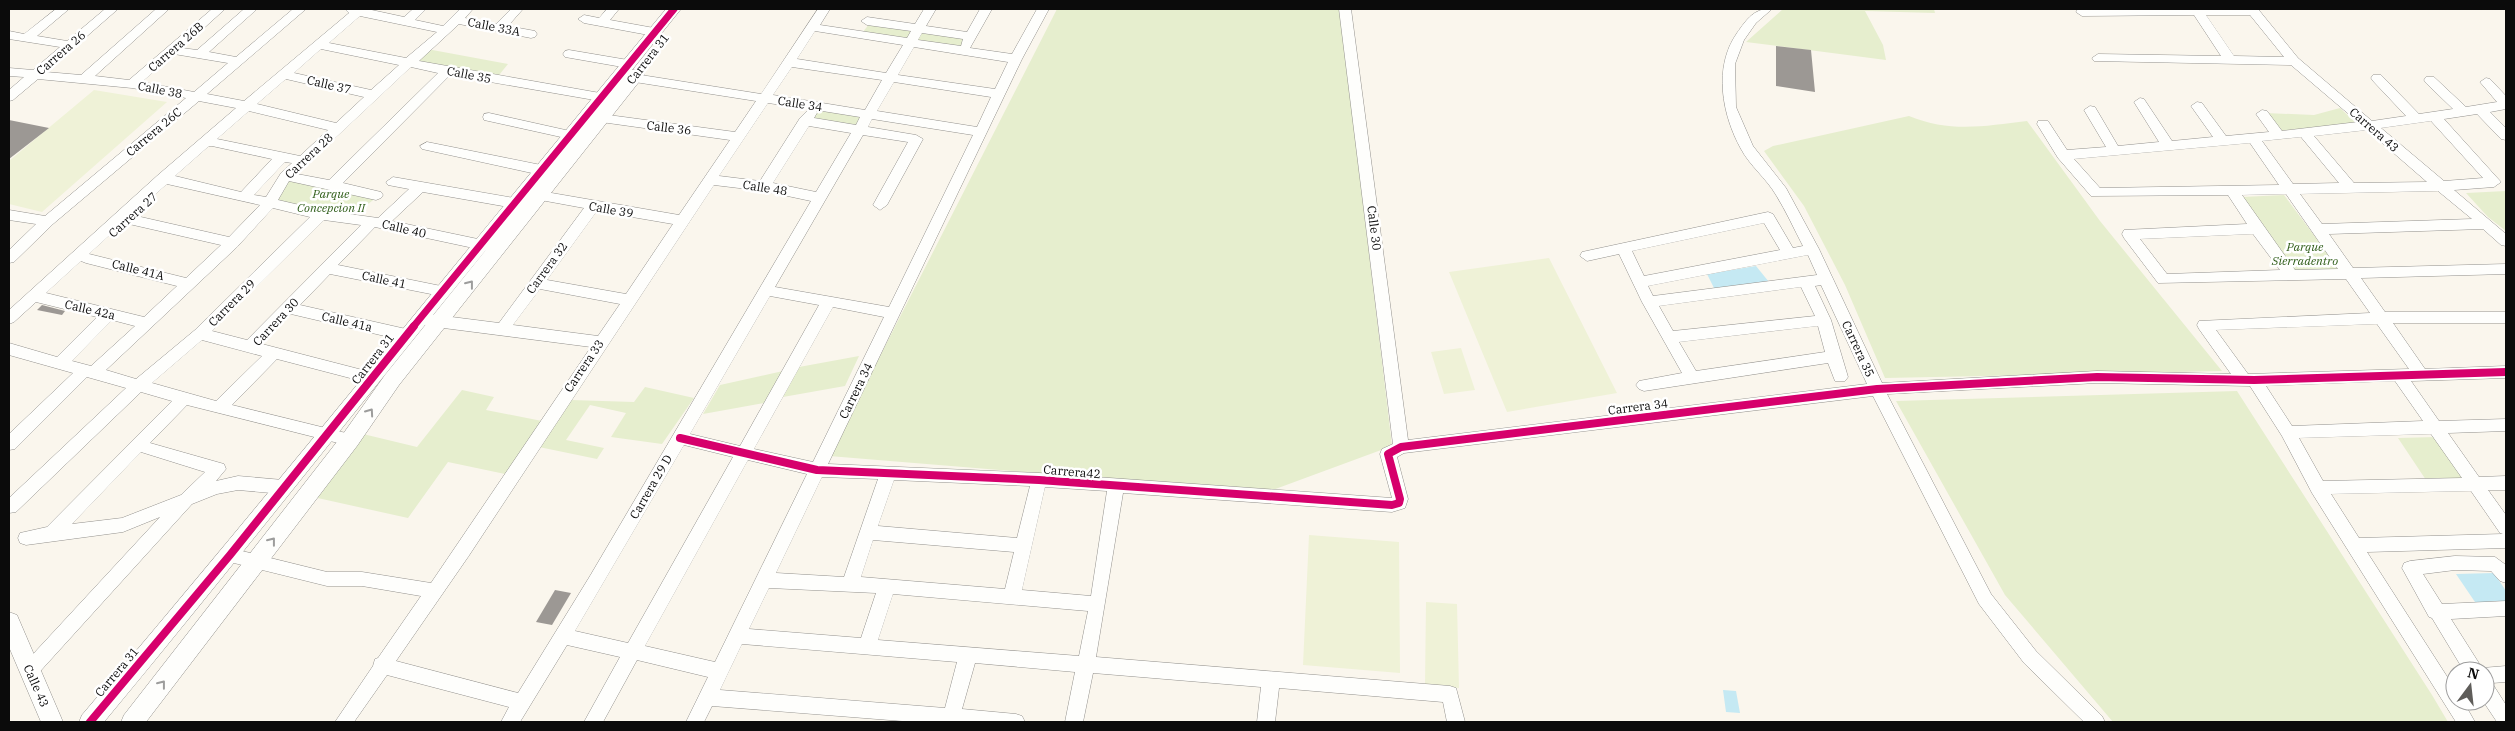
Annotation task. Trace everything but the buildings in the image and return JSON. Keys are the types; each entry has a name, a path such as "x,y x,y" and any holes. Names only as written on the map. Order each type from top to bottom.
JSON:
{"street":[{"path":"26,38 63,9"},
{"name":"Carrera 26","path":"9,97 112,9"},
{"path":"85,78 163,9"},
{"name":"Carrera 26B","path":"132,84 219,9"},
{"path":"200,54 251,9"},
{"name":"Carrera 26C","path":"9,258 48,222 300,9"},
{"path":"345,9 360,10 446,30"},
{"path":"406,22 420,9"},
{"name":"Carrera 28","path":"9,444 189,284 270,204 286,176 467,9"},
{"path":"500,27 517,9"},
{"path":"602,22 613,9"},
{"name":"Carrera 31","path":"132,722 350,440 392,380 441,321 619,95 627,72 654,32 674,9"},
{"name":"Carrera 31","path":"90,722 230,555 441,291 600,97 688,9"},
{"name":"Carrera 33","path":"344,722 381,665 434,591 824,9"},
{"path":"859,35 875,9"},
{"name":"Carrera 29 D","path":"510,722 680,438 930,9"},
{"path":"964,49 986,9"},
{"path":"811,27 964,49 1016,59 1043,9"},
{"name":"Calle 30","path":"1345,9 1401,447"},
{"name":"Carrera 35","path":"1766,9 1752,20 1735,48 1730,64 1730,107 1747,148 1781,191 1812,249 1877,389 1985,598 2030,657 2096,722"},
{"name":"Carrera 27","path":"9,329 38,297 167,179 360,10"},
{"path":"2082,12 2252,10"},
{"name":"Carrera 43","path":"2252,10 2294,61 2506,240"},
{"path":"2198,12 2230,60"},
{"path":"584,19 654,32"},
{"name":"Calle 33A","path":"457,20 531,34"},
{"path":"868,21 970,36"},
{"path":"9,36 70,45"},
{"name":"Calle 35","path":"319,45 448,71 600,97 619,95"},
{"path":"172,50 239,61"},
{"name":"Calle 34","path":"569,54 627,72 764,98 981,132"},
{"path":"2098,58 2294,61"},
{"name":"Carrera 34","path":"695,722 1016,59"},
{"path":"788,62 1000,94"},
{"path":"333,184 448,71"},
{"name":"Calle 38","path":"9,72 34,76 85,78 132,84 251,105 339,128"},
{"name":"Calle 37","path":"284,75 375,95"},
{"path":"2377,78 2416,119"},
{"path":"2430,80 2463,111"},
{"path":"2486,82 2506,104"},
{"path":"2140,102 2169,146"},
{"path":"2063,155 2278,136 2416,119 2506,104"},
{"name":"Carrera 27","path":"9,318 86,258 167,179 212,142 251,105"},
{"path":"764,186 816,106"},
{"path":"2197,106 2223,141"},
{"path":"2480,109 2506,136"},
{"path":"2090,110 2115,150"},
{"path":"2262,114 2278,136"},
{"path":"2043,124 2063,155 2096,193 2440,186 2494,182 2434,116"},
{"path":"488,117 570,135"},
{"name":"Calle 36","path":"601,118 738,137"},
{"path":"805,122 861,129 916,139 880,204"},
{"path":"2304,132 2350,187"},
{"path":"2253,138 2421,374"},
{"path":"212,142 302,161"},
{"path":"427,146 541,170"},
{"path":"243,198 282,157"},
{"path":"286,176 333,184 376,195"},
{"name":"Calle 40","path":"167,179 321,215 376,222 479,246 499,248"},
{"name":"Calle 48","path":"710,180 764,186 820,198"},
{"path":"393,182 514,203"},
{"name":"Carrera 30","path":"219,408 273,354 250,347 326,268 376,222 420,187"},
{"path":"2232,190 2257,229 2290,274"},
{"name":"Calle 39","path":"540,196 682,222"},
{"name":"Carrera 32","path":"502,330 592,206"},
{"path":"9,215 48,222"},
{"name":"Carrera 29","path":"10,507 139,385 200,334 321,215"},
{"path":"1587,256 1768,217 1788,252"},
{"path":"128,219 232,243"},
{"path":"2318,230 2485,224"},
{"path":"2257,229 2129,234 2163,279 2350,272 2506,269"},
{"path":"1623,247 1649,302 1692,378"},
{"path":"1640,282 1788,252 1812,249"},
{"name":"Calle 41A","path":"86,258 189,284"},
{"name":"Calle 41","path":"326,268 441,291"},
{"path":"1649,302 1826,279"},
{"path":"1806,282 1824,320 1840,377"},
{"path":"536,283 629,300"},
{"path":"765,290 894,313"},
{"name":"Calle 42a","path":"38,297 147,323"},
{"path":"592,722 829,300"},
{"name":"Calle 41a","path":"289,308 406,335"},
{"path":"61,362 108,315"},
{"path":"2466,722 2356,544 2318,488 2288,432 2249,379 2204,325 2380,318 2506,317"},
{"path":"419,319 502,330 520,330 600,342"},
{"path":"1671,338 1824,320"},
{"path":"200,334 250,347"},
{"path":"9,349 61,362 219,408 350,440"},
{"path":"273,354 373,378"},
{"path":"1644,385 1834,356"},
{"name":"Carrera 34","path":"1401,447 1877,389 2097,377 2249,379 2506,372"},
{"path":"2398,374 2438,428 2506,528"},
{"path":"52,533 184,398"},
{"path":"2288,432 2506,425"},
{"name":"Carrera42","path":"680,438 817,470 1039,480 1116,487 1392,505 1399,503 1400,499 1388,454 1401,447"},
{"path":"29,671 188,498 218,469 137,445"},
{"path":"850,584 866,532 888,474"},
{"path":"1012,596 1022,546 1039,480"},
{"path":"26,538 122,525 214,488 238,483 283,488"},
{"path":"2318,488 2506,483"},
{"path":"1074,722 1098,604 1116,487"},
{"path":"866,532 1022,546"},
{"path":"2356,544 2506,541"},
{"path":"2441,543 2455,562"},
{"path":"230,555 327,579 362,579 434,591"},
{"path":"2467,661 2435,612 2410,568 2455,562 2495,564 2506,576"},
{"path":"764,580 887,586 1098,604"},
{"path":"867,646 887,586"},
{"path":"2435,612 2506,608"},
{"name":"Calle 43","path":"9,622 52,722"},
{"path":"563,636 719,672"},
{"path":"736,636 1450,694 1456,722"},
{"path":"951,718 968,656"},
{"path":"381,665 522,702"},
{"path":"1266,722 1270,680"},
{"path":"707,697 1016,722"},
{"path":"2495,703 2506,720"}],"green space":[{"path":"1057,9 1340,9 1392,446 1267,492 829,456"},
{"path":"1783,9 1934,9 1935,13 1865,11 1883,45 1886,60 1746,42"},
{"path":"870,23 914,29 907,40 862,33"},
{"path":"921,31 967,38 960,48 916,40"},
{"path":"427,49 508,64 495,80 408,63"},
{"path":"94,90 167,102 42,212 9,204 9,161"},
{"path":"2340,108 2356,123 2278,131 2265,113 2314,115"},
{"path":"817,109 862,117 855,128 809,120"},
{"path":"1909,116 1939,125 1968,127 2027,121 2100,221 2222,371 1885,378 1845,285 1804,206 1764,151 1773,146"},
{"name":"Parque Concepcion II","path":"286,176 382,193 348,220 271,205"},
{"path":"2506,191 2506,231 2488,217 2466,193"},
{"name":"Parque Sierradentro","path":"2284,195 2340,270 2296,272 2242,197"},
{"path":"1549,258 1617,393 1507,412 1449,272"},
{"path":"1461,348 1475,390 1444,394 1431,352"},
{"path":"859,356 845,386 783,397 799,367"},
{"path":"783,371 764,403 703,414 720,385"},
{"path":"645,387 694,398 662,444 611,437 626,413 590,405 566,440 604,448 597,459 539,447 571,400 634,402"},
{"path":"462,390 494,397 486,410 542,421 505,474 448,462 408,518 313,497 363,434 417,447"},
{"path":"2237,391 2448,722 2113,722 2005,595 1896,401"},
{"path":"2436,437 2466,480 2426,480 2398,438"},
{"path":"1309,535 1399,542 1400,673 1303,665"},
{"path":"1426,602 1457,604 1459,688 1425,685"}],"water":[{"path":"1756,266 1769,282 1715,290 1707,274"},
{"path":"2494,573 2506,591 2506,602 2475,602 2456,574"},
{"path":"1723,690 1736,691 1740,713 1726,712"}],"cycle path":[{"path":"90,722 230,555 406,335 674,9"},
{"path":"680,438 817,470 1039,480 1392,505 1399,503 1400,499 1388,454 1401,447 1877,389 2097,377 2254,380 2506,372"}]}
